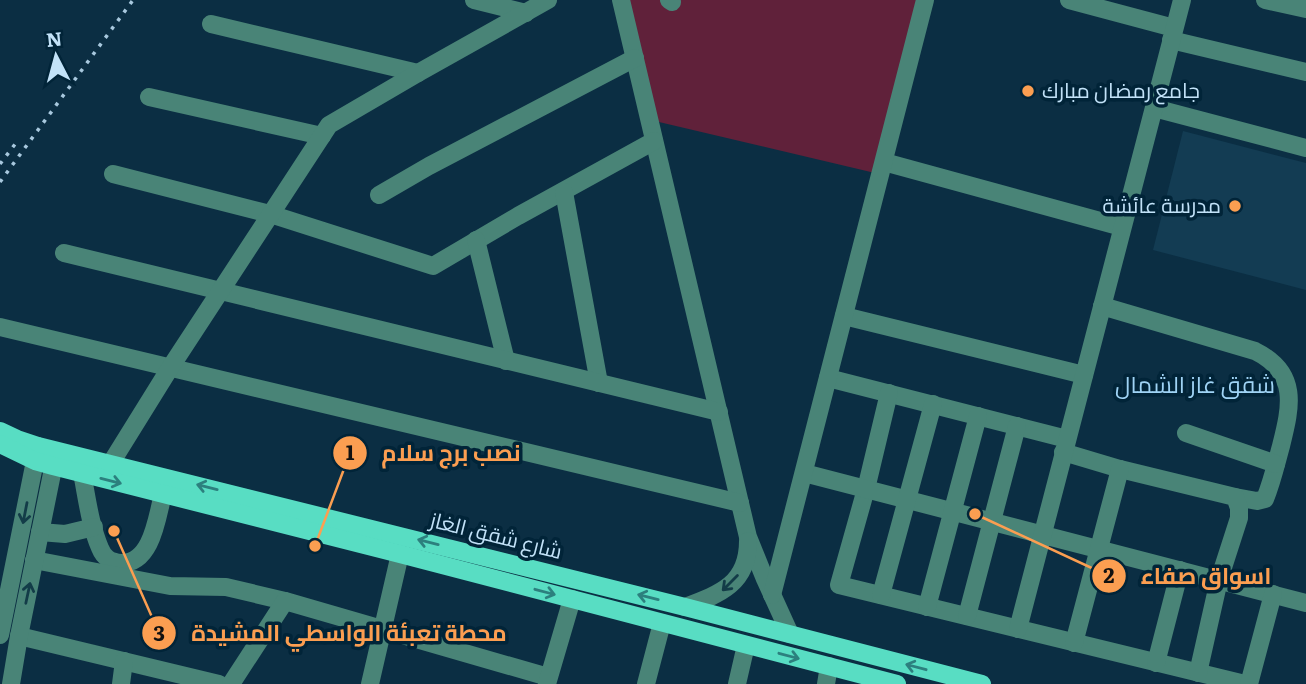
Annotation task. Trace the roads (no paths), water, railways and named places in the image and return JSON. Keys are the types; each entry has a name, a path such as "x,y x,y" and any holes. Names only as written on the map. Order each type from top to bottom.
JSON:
{"main road":[{"name":"شارع شقق الغاز","path":"0,431 17,439 37,454"},
{"name":"شارع شقق الغاز","path":"0,444 55,458 111,463 982,684"},
{"name":"شارع شقق الغاز","path":"55,458 82,473 746,645 827,675 897,684"},
{"path":"511,583 516,564"}],"street":[{"path":"474,0 526,13"},
{"path":"111,463 329,125 548,0"},
{"path":"621,0 748,537 790,634"},
{"path":"772,596 926,0"},
{"path":"1069,0 1173,34 1306,72"},
{"path":"1018,629 1182,0"},
{"path":"1265,0 1306,9"},
{"path":"211,24 418,73"},
{"path":"379,195 635,58"},
{"path":"149,97 322,136"},
{"path":"1154,107 1306,148"},
{"path":"113,174 270,214 433,266 653,141"},
{"path":"884,162 1122,228"},
{"path":"564,192 599,383"},
{"path":"477,240 506,361"},
{"path":"64,253 719,412"},
{"path":"828,378 1017,426 1120,468 1235,497 1257,501 1265,499 1290,404 1285,378 1277,366 1255,351 1102,306"},
{"path":"844,316 1084,375"},
{"path":"0,327 740,503"},
{"path":"889,393 839,585 1247,684 1273,594"},
{"path":"881,595 933,404"},
{"path":"927,607 978,416"},
{"path":"967,617 1017,426"},
{"path":"1186,433 1276,464"},
{"path":"0,635 8,552 37,454"},
{"path":"11,684 55,458"},
{"path":"1074,643 1120,468"},
{"path":"82,473 100,550 108,560 117,563 133,561 142,554 150,542 163,494"},
{"path":"804,473 1306,603"},
{"path":"1198,673 1219,580 1239,518 1235,497"},
{"path":"40,532 65,534 94,527"},
{"path":"685,607 716,596 736,580 747,557 748,537"},
{"path":"370,684 400,554"},
{"path":"34,560 170,586 226,587 285,601 548,680 572,599"},
{"path":"1156,663 1180,570"},
{"path":"231,684 285,601"},
{"path":"646,684 662,623"},
{"path":"19,636 219,684"},
{"path":"737,684 746,645"},
{"path":"121,684 124,662"}],"railway":[{"path":"0,182 133,0"},
{"path":"0,164 19,139"}],"place":[{"name":"جامع رمضان مبارك","path":"1028,91"},
{"name":"مدرسة عائشة","path":"1235,206"},
{"name":"اسواق صفاء","path":"975,514"},
{"name":"محطة تعبئة الواسطي المشيدة","path":"114,531"},
{"name":"نصب برج سلام","path":"315,546"}],"district":[{"name":"شقق غاز الشمال","path":"1195,385"}]}
